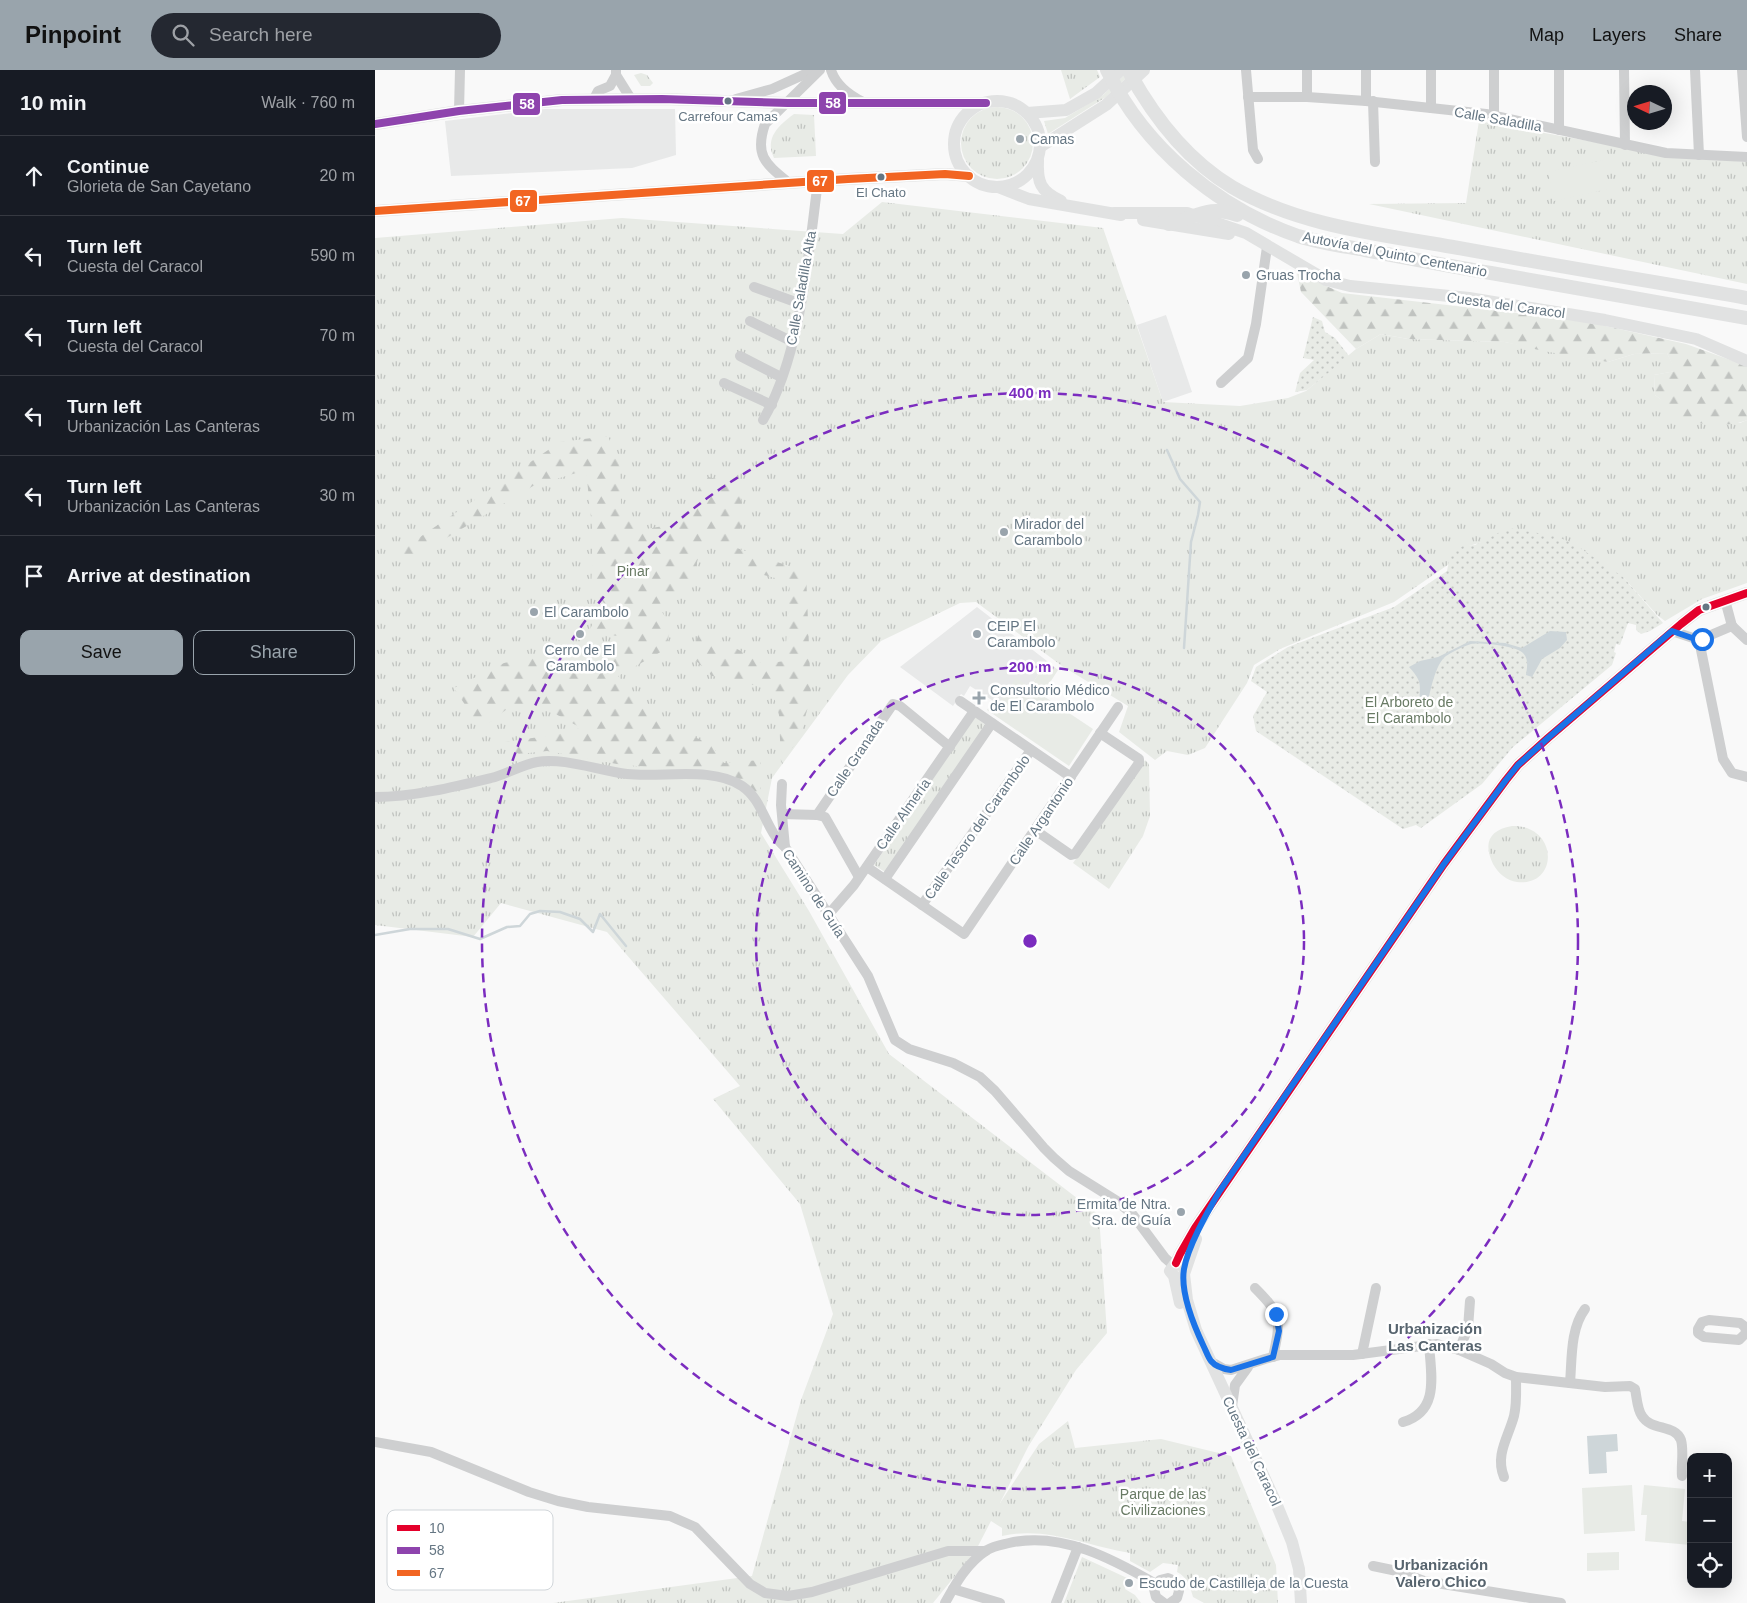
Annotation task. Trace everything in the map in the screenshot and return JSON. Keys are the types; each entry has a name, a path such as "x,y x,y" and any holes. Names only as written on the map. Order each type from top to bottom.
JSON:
{"highway":[{"name":"Autovía del Quinto Centenario","path":"1107,70 1115,86 1141,99 1171,135 1205,168 1230,186 1258,202 1290,214 1365,232 1747,298"},
{"path":"1122,70 1141,99 1205,168"},
{"name":"Autovía del Quinto Centenario","path":"1128,70 1162,151 1225,201 1252,216 1298,236 1377,253 1747,318"},
{"path":"1137,70 1141,99"},
{"path":"1169,224 1210,211 1221,210 1281,233 1298,236"}],"main road":[{"path":"1027,113 1066,110 1096,93 1122,70"},
{"path":"1039,152 1107,105 1144,70"},
{"path":"375,124 459,111 563,100 1008,102 1027,113 1038,132 1039,152 1035,163 1026,176 1013,184 997,186 981,183 969,176 957,157 955,145 959,126 967,114 987,102"},
{"name":"Cuesta del Caracol","path":"1039,152 1038,179 1044,190 1070,206"},
{"path":"375,211 818,181 945,174 969,176"},
{"name":"Cuesta del Caracol","path":"997,186 1012,194 1029,198 1227,233 1267,247"},
{"name":"Cuesta del Caracol","path":"1115,213 1187,213 1246,233 1326,280 1350,286 1469,298 1613,322 1696,339 1747,361"},
{"path":"1177,1270 1211,1207 1239,1162 1438,872 1518,765 1672,631 1699,610 1747,593"},
{"name":"Cuesta del Caracol","path":"1177,1270 1196,1330 1277,1503 1293,1542 1299,1569 1301,1603"},
{"name":"Cuesta del Caracol","path":"1177,1270 1186,1325 1279,1526 1289,1557 1294,1603"}],"street":[{"path":"459,111 460,70"},
{"path":"728,101 771,89 814,70"},
{"path":"789,183 767,165 762,156 762,134 765,124 820,70"},
{"path":"831,70 845,91 863,102"},
{"path":"1246,70 1253,150 1258,159"},
{"path":"1307,70 1307,98"},
{"path":"1366,70 1375,162"},
{"path":"1431,70 1431,108"},
{"path":"1494,70 1494,115"},
{"path":"1559,70 1559,130"},
{"path":"1624,70 1625,145"},
{"path":"1695,70 1699,155"},
{"path":"1742,70 1747,137"},
{"path":"616,72 631,99"},
{"path":"594,99 598,91 610,86 616,72"},
{"name":"Calle Saladilla","path":"1248,97 1369,101 1494,115 1666,153 1747,157"},
{"name":"Calle Saladilla Alta","path":"763,420 771,405 793,342 801,304 818,181"},
{"path":"1221,383 1248,358 1257,324 1267,247"},
{"path":"754,287 801,304"},
{"path":"750,321 793,342"},
{"path":"740,356 781,377"},
{"path":"723,383 771,405"},
{"path":"1725,600 1732,626 1747,640"},
{"path":"1672,631 1699,640 1732,626"},
{"path":"1699,640 1723,759 1732,772 1747,777"},
{"path":"960,701 1071,777"},
{"name":"Calle Granada","path":"817,815 891,706 895,704 900,706 949,747"},
{"name":"Calle Argantonio","path":"922,905 964,934 1118,707"},
{"name":"Calle Almería","path":"829,915 867,866 974,711"},
{"name":"Calle Almería","path":"885,879 992,723"},
{"path":"1035,830 1071,855 1075,854 1139,763 1139,759 1100,733"},
{"name":"Calle Tesoro del Carambolo","path":"922,905 1031,750"},
{"name":"Camino de Guía","path":"375,797 433,790 492,778 529,764 549,761 629,774 713,776 733,781 749,792 759,805 773,834 785,847 868,976 895,1040 909,1049 953,1064 980,1077 995,1091 1044,1148 1069,1171 1126,1208 1177,1270"},
{"path":"782,784 785,847"},
{"path":"782,814 817,815 827,819 859,877"},
{"path":"867,866 922,905"},
{"path":"1255,1288 1274,1309 1278,1320 1279,1331 1273,1357"},
{"path":"1362,1354 1376,1288"},
{"path":"1459,1350 1468,1328 1470,1300"},
{"path":"1570,1384 1576,1327 1585,1309"},
{"path":"1403,1422 1420,1415 1430,1395 1432,1377 1429,1344"},
{"path":"1210,1360 1224,1369 1231,1370 1273,1357 1302,1354 1336,1356 1362,1354 1437,1344 1459,1350 1491,1364 1505,1373 1516,1376 1605,1388 1630,1386 1634,1387 1640,1412 1647,1422 1658,1428 1672,1430 1680,1438 1682,1449 1681,1476"},
{"path":"1232,1406 1235,1385 1250,1364"},
{"path":"1504,1477 1501,1470 1501,1457 1515,1410 1516,1376"},
{"path":"375,1442 431,1452 529,1492 558,1501 588,1507 670,1516 695,1527 750,1584 765,1593 788,1596 812,1592 948,1551 986,1550"},
{"path":"945,1603 961,1574 986,1550 1015,1541 1037,1540 1078,1547 1109,1558 1156,1584"},
{"path":"1056,1603 1078,1547"},
{"path":"1373,1566 1397,1571 1423,1581 1561,1603"},
{"path":"1162,1603 1155,1594 1154,1589 1156,1584 1165,1578 1175,1581 1179,1588 1177,1601"},
{"path":"953,1589 1000,1603"}],"shaded area":[{"path":"545,109 675,109 676,155 632,168 451,176 445,121"},
{"path":"1166,315 1192,392 1163,402 1137,325"},
{"name":"CEIP El Carambolo","path":"977,607 1047,661 1030,687 998,704 970,686 964,696 961,694 953,706 900,667"},
{"path":"1550,631 1566,632 1567,640 1560,648 1542,659 1532,677 1526,675 1527,664 1523,653 1514,648 1498,645 1471,644 1451,653 1442,660 1433,679 1427,706 1420,706 1420,685 1417,677 1409,667 1420,661 1438,657 1470,641 1505,643 1522,648"},
{"path":"1617,1434 1618,1451 1606,1452 1607,1473 1589,1474 1587,1436"}],"green space":[{"path":"1061,70 1097,70 1100,77 1070,99"},
{"path":"1130,70 1135,70 1106,97 1048,134 1044,121 1065,118 1103,95"},
{"path":"641,73 647,75 653,83 650,86 641,86 634,75"},
{"path":"997,107 1017,113 1027,123 1033,143 1027,163 1017,173 997,179 977,173 967,163 961,143 967,123 977,113"},
{"path":"794,114 814,115 816,156 774,158 771,151 772,138 778,127"},
{"path":"1479,121 1671,156 1747,162 1747,284 1369,204 1466,203"},
{"path":"1602,160 1608,189 1554,201 1548,172"},
{"name":"Parque de las Civilizaciones","path":"882,202 1103,228 1163,402 1240,406 1288,398 1306,391 1356,349 1381,334 1408,339 1505,342 1608,362 1634,354 1667,353 1676,371 1654,375 1655,395 1687,419 1740,423 1747,420 1747,583 1702,599 1665,621 1657,615 1623,577 1482,542 1469,546 1452,562 1394,602 1280,649 1254,665 1247,683 1205,748 1188,755 1167,751 1155,760 1119,732 1128,706 1062,666 976,602 960,603 881,641 848,675 772,778 761,833 809,911 889,1054 1099,1215 1107,1333 1076,1370 1028,1447 1000,1503 1039,1444 1068,1421 1075,1448 1161,1439 1231,1456 1276,1565 1278,1603 1204,1603 1193,1597 1188,1582 1177,1572 1178,1565 1163,1563 1150,1572 1130,1561 1130,1553 1035,1533 1002,1536 1002,1528 991,1521 976,1550 933,1603 553,1603 752,1576 801,1400 833,1314 800,1204 713,1099 740,1086 607,932 501,903 473,937 375,925 375,238 622,218 843,234"},
{"path":"1297,273 1342,293 1579,320 1686,344 1747,366 1747,420 1725,425 1700,423 1686,419 1670,408 1655,395 1654,375 1675,371 1667,353 1634,354 1608,362 1543,351 1505,342 1408,339 1381,334 1356,349 1301,292"},
{"path":"1313,317 1322,321 1325,332 1335,338 1349,356 1307,390 1295,392 1300,373 1314,360 1303,358"},
{"name":"Pinar","path":"608,436 620,467 621,509 636,531 674,524 708,477 741,484 742,524 734,547 806,572 811,696 799,739 781,763 779,715 772,689 712,676 691,656 699,633 732,646 763,664 785,661 790,582 734,567 714,545 702,545 688,593 657,605 671,625 666,649 618,676 654,720 711,744 724,763 760,760 760,796 748,787 723,775 617,764 547,751 519,754 498,743 553,735 581,728 543,707 511,706 481,729 454,688 504,663 553,652 604,654 628,638 589,631 604,603 591,588 593,550 586,470 533,486 405,563 395,554 560,442"},
{"name":"El Arboreto de El Carambolo","path":"1508,528 1556,536 1574,544 1623,577 1663,623 1641,634 1636,630 1636,625 1628,623 1620,645 1616,644 1614,652 1616,653 1612,665 1513,747 1482,784 1421,828 1416,825 1403,829 1256,731 1253,716 1267,692 1251,681 1256,667 1288,647 1394,607 1447,571 1450,555 1457,549 1463,546 1475,545"},
{"path":"1047,661 1058,670 1042,695 1093,729 1069,766 987,710 993,701 998,704 1016,678 1030,687"},
{"path":"975,717 986,725 885,872 874,865"},
{"path":"1145,760 1149,764 1150,816 1143,836 1109,889 1073,863"},
{"path":"1512,826 1527,828 1539,835 1545,845 1548,856 1546,866 1541,875 1531,881 1517,882 1506,878 1495,867 1490,857 1489,844 1493,834"},
{"path":"1048,1460 1060,1470 1071,1490 1086,1494 1085,1505 1062,1505 1042,1497 1035,1483 1035,1477 1042,1461"},
{"path":"1632,1485 1635,1531 1584,1534 1582,1488"},
{"path":"1644,1485 1685,1489 1682,1521 1687,1522 1687,1545 1645,1541 1647,1515 1641,1515"},
{"path":"1208,1500 1226,1511 1220,1520 1203,1510"},
{"path":"1619,1552 1619,1570 1587,1571 1587,1553"},
{"path":"1082,1557 1127,1578 1125,1589 1135,1595 1141,1603 1064,1603"}],"waterway":[{"path":"1167,450 1180,479 1200,502 1191,542 1184,648"},
{"path":"375,935 410,929 448,929 480,939 507,927 520,926 530,914 540,911 560,912 580,919 593,932 600,914 626,946"}],"transit line":[{"name":"58","path":"375,124 459,111 562,100 662,99 788,103 986,103"},
{"name":"67","path":"375,211 848,179 945,174 969,176"},
{"name":"10","path":"1176,1263 1195,1228 1444,864 1518,765 1699,610 1747,593"}],"place":[{"name":"Carrefour Camas","path":"728,101"},
{"name":"Camas","path":"1020,139"},
{"name":"El Chato","path":"881,177"},
{"name":"Gruas Trocha","path":"1246,275"},
{"name":"Mirador del Carambolo","path":"1004,532"},
{"name":"El Carambolo","path":"534,612"},
{"name":"Cerro de El Carambolo","path":"580,634"},
{"name":"CEIP El Carambolo","path":"977,634"},
{"name":"Consultorio Médico de El Carambolo","path":"979,698"},
{"name":"Ermita de Ntra. Sra. de Guía","path":"1181,1212"},
{"name":"Escudo de Castilleja de la Cuesta","path":"1129,1583"}],"district":[{"name":"Urbanización Las Canteras","path":"1435,1336"},
{"name":"Urbanización Valero Chico","path":"1441,1572"}],"route":[{"path":"1276,1314 1279,1331 1273,1357 1231,1370 1219,1367 1210,1360 1196,1330 1187,1300 1184,1268 1201,1227 1219,1192 1444,864 1518,765 1672,631 1695,639 1702,639"}]}
